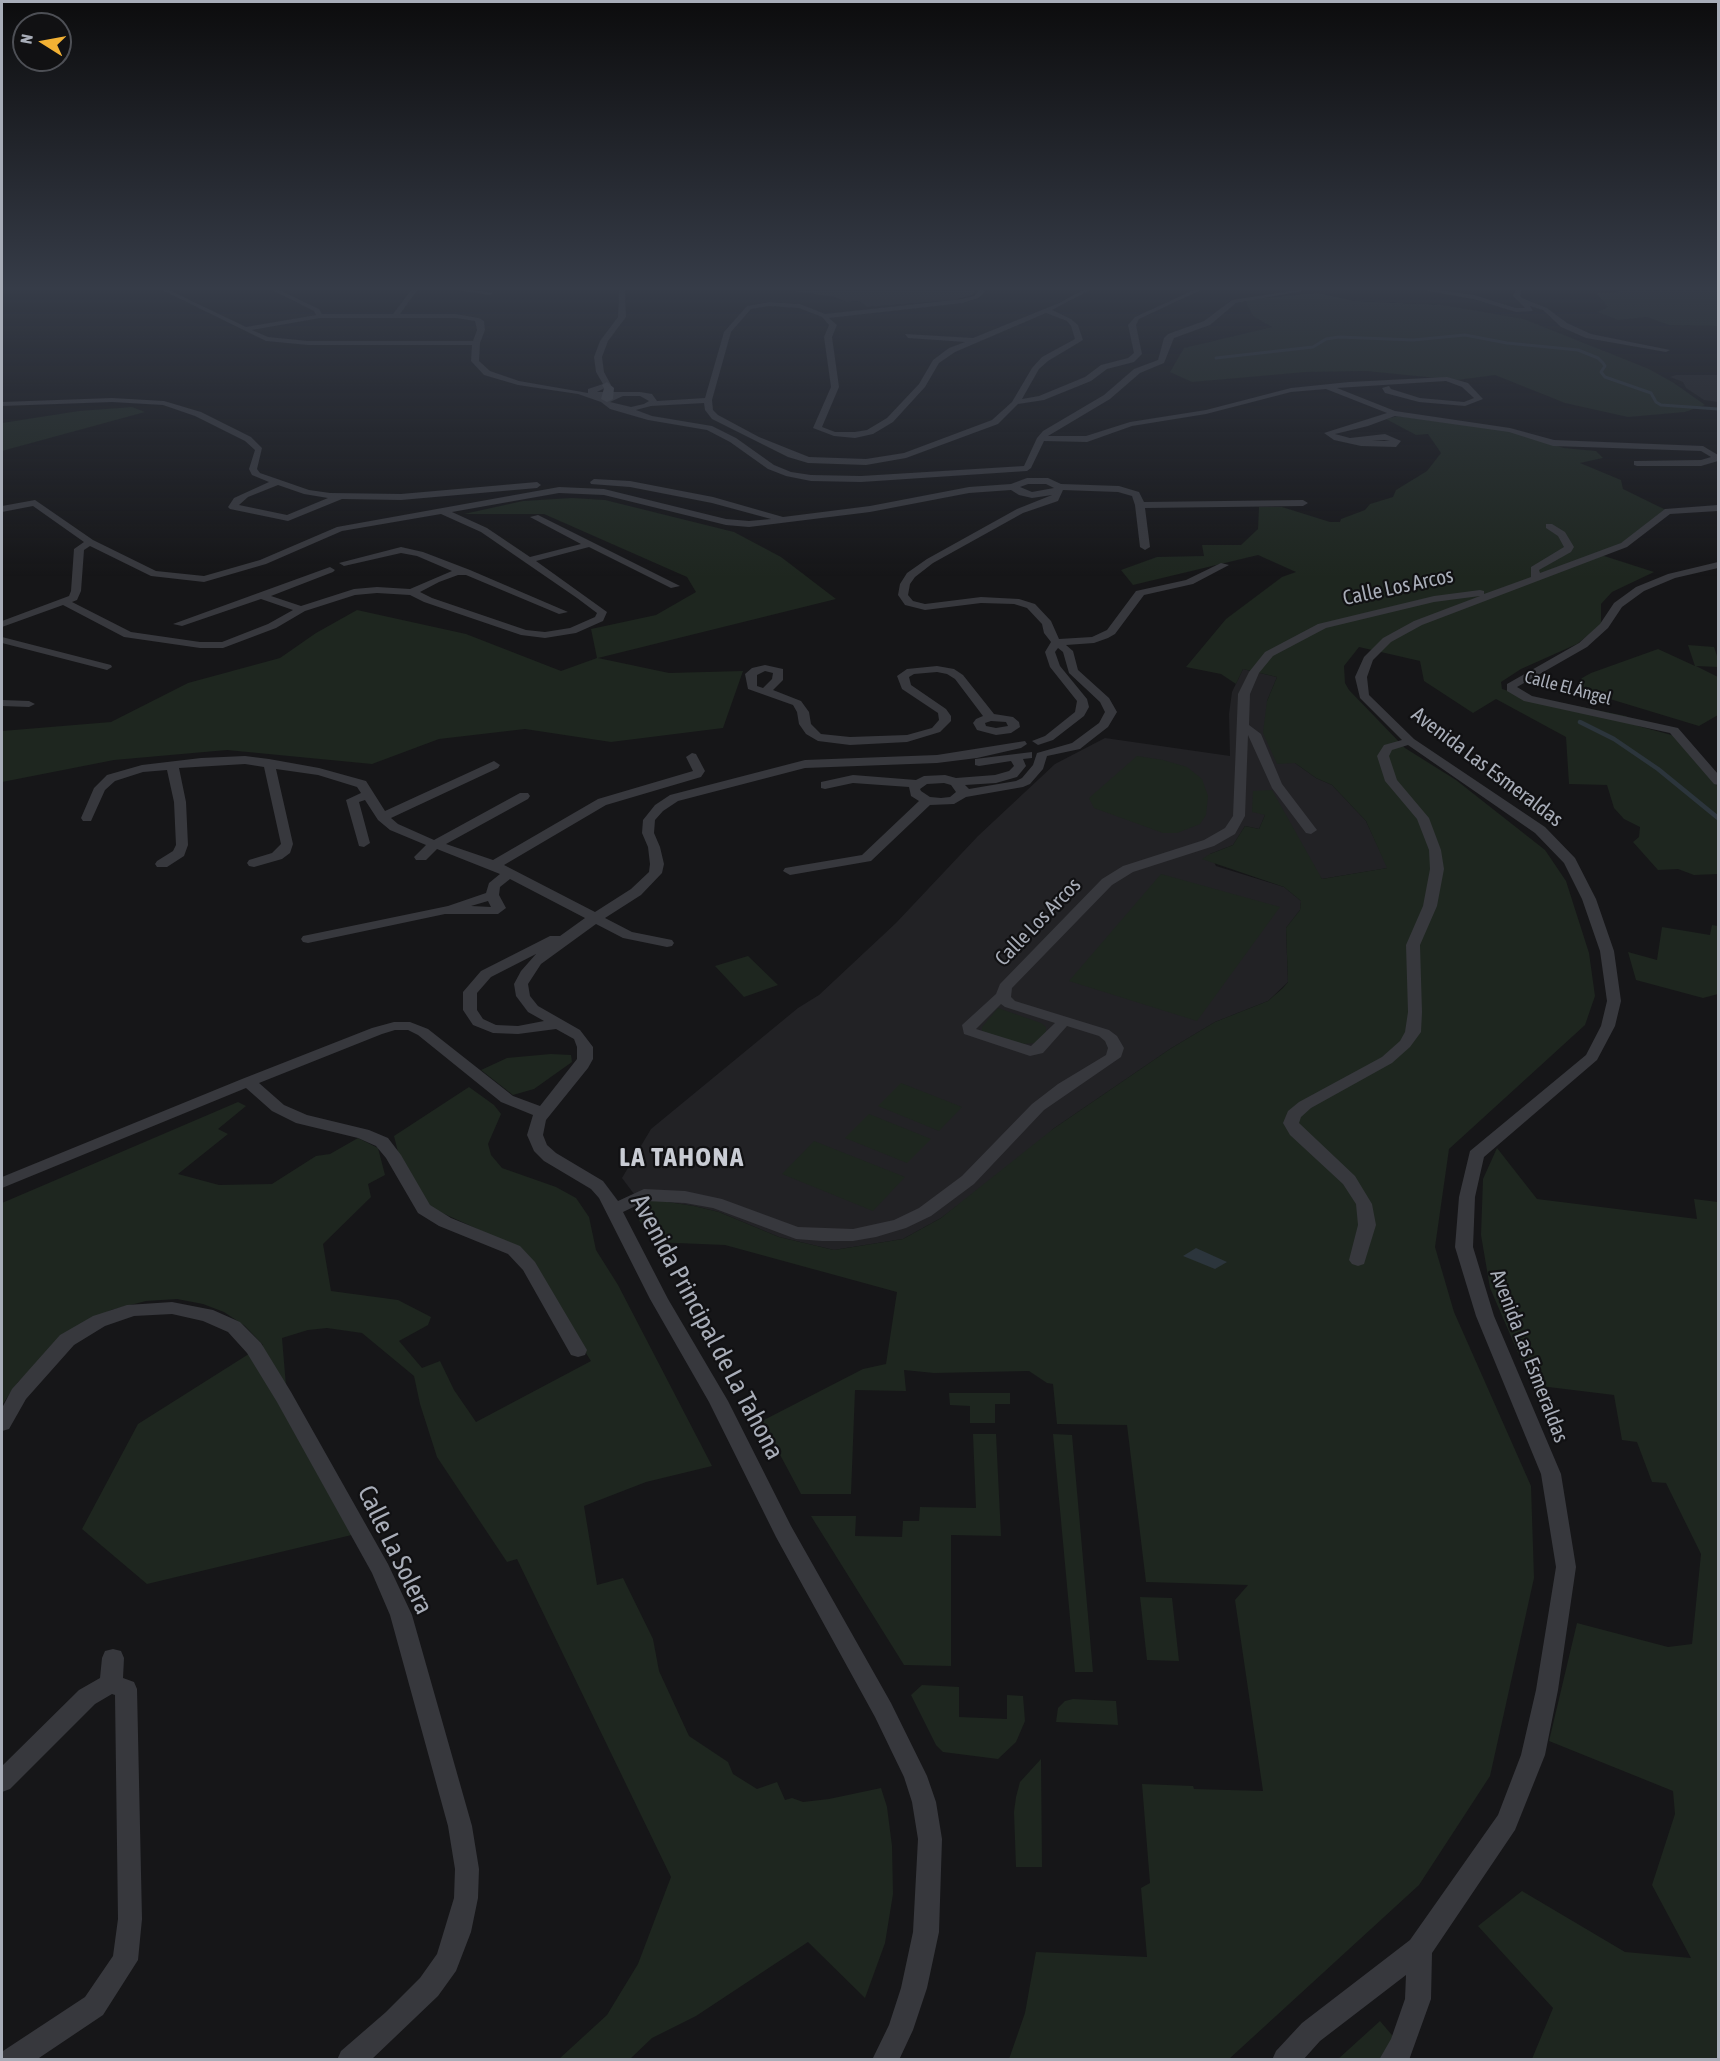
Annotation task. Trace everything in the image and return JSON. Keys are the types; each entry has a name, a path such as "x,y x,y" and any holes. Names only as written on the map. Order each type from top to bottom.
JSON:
{"street":[{"path":"533,385 579,392 623,391 649,402"},
{"path":"606,385 608,391"},
{"path":"608,385 608,406 651,418 709,428 733,440 771,467 789,474 811,478 853,479 1027,468"},
{"path":"712,385 708,400 709,410 715,417 776,449 808,460 846,463 895,458 995,422 1016,402 1026,385"},
{"path":"835,385 817,428 834,434 870,432 890,420 922,385"},
{"path":"1016,402 1041,398 1073,385"},
{"path":"1027,468 1041,438 1107,397 1121,385"},
{"path":"1041,438 1087,439 1137,423 1206,412 1291,390 1335,385"},
{"path":"1386,388 1401,396 1419,400 1465,404 1479,399 1465,385"},
{"path":"1325,386 1394,413 1510,429 1554,443 1703,449 1718,458 1701,463 1636,463"},
{"path":"579,392 608,391"},
{"path":"2,404 138,400 164,403 230,428 256,444 259,450 253,470 256,475 307,492 342,496 401,497 574,481 598,482 630,484 713,500 787,521"},
{"path":"620,408 649,402 708,400"},
{"path":"649,402 643,411 651,418"},
{"path":"2,409 39,404"},
{"path":"1353,440 1337,438 1328,433 1365,424 1394,413"},
{"path":"1020,511 1039,494 1040,487 1027,468"},
{"path":"2,509 35,503 90,542 154,574 204,579 263,562 340,529 559,490 604,492 726,522 749,524 870,509 969,490 1013,487 1036,480 1048,481 1059,489"},
{"path":"276,483 245,495 237,500 233,507 288,518 342,496"},
{"path":"1013,487 1022,493 1039,494 1059,489 1136,494 1140,505 1145,547"},
{"path":"2,1183 248,1082 394,1026 410,1026 423,1032 507,1099 542,1113 580,1068 585,1059 585,1047 580,1037 533,1009 523,996 521,984 525,974 536,961 636,892 655,873 657,857 648,833 649,820 659,808 674,798 805,765 830,762 943,764 1040,755 1076,746 1104,725 1111,712 1105,700 1073,671 1068,651 1056,642 1049,633 1047,623 1031,606 993,600 925,607 909,603 903,595 908,579 923,566 1020,511 1055,499 1059,489"},
{"path":"1140,505 1303,504"},
{"path":"60,604 128,635 200,645 223,645 240,640 272,627 302,609 354,592 397,589 525,633 545,635 572,631 599,619 602,612 528,560 483,530 442,511"},
{"name":"Avenida Las Esmeraldas","path":"1285,2060 1311,2032 1419,1949 1508,1822 1533,1755 1547,1690 1566,1568 1551,1474 1485,1316 1464,1247 1467,1197 1476,1155 1592,1057 1608,1026 1614,1001 1606,951 1589,899 1570,861 1540,830 1410,741 1364,696 1360,677 1368,659 1387,640 1418,623 1624,545 1668,511 1718,511"},
{"path":"535,517 675,586"},
{"path":"1536,579 1533,569 1568,550 1569,547 1562,534 1549,526"},
{"path":"2,624 74,598 78,549 90,542"},
{"path":"528,560 591,544"},
{"path":"344,563 401,550 420,554 461,572 480,575 562,612"},
{"path":"1056,642 1094,640 1104,636 1111,632 1140,593 1189,582 1224,565"},
{"name":"Calle El Ángel","path":"1713,772 1674,730 1528,699 1513,691 1511,686 1583,645 1604,626 1618,605 1640,589 1672,576 1719,565"},
{"path":"178,624 330,570"},
{"path":"411,592 435,580 461,572"},
{"name":"Calle Los Arcos","path":"614,1210 644,1195 663,1195 716,1203 796,1233 853,1234 900,1224 925,1212 968,1180 1038,1107 1113,1057 1116,1048 1112,1039 1104,1033 1011,1004 1004,999 1003,995 1009,982 1107,882 1128,869 1209,843 1230,831 1239,816 1244,694 1254,672 1269,654 1322,626 1361,615 1434,599 1504,590"},
{"path":"261,596 302,609"},
{"path":"2,635 60,604"},
{"path":"2,640 108,667"},
{"path":"913,762 977,754 1049,738 1067,726 1080,714 1083,701 1055,667 1050,652 1056,642"},
{"path":"765,692 797,703 810,732 818,736 850,741 907,738 936,730 945,721 942,711 906,687 903,676 911,671 937,669 950,671 959,677 990,717 980,721 981,728 996,732 1011,729 1029,742 1048,744 1053,748 1040,755 1020,750 1029,742"},
{"path":"2,703 29,704"},
{"path":"1242,726 1255,734 1276,785 1311,831"},
{"path":"1358,1260 1367,1225 1364,1204 1349,1180 1296,1131 1291,1123 1294,1114 1305,1105 1387,1060 1405,1044 1413,1032 1415,1012 1413,945 1430,906 1437,869 1435,850 1423,818 1391,781 1383,756 1388,748 1410,741"},
{"path":"917,784 914,788 915,793 927,801 954,800 962,794 1026,781 1039,766 1040,755"},
{"path":"494,865 602,802 697,774 699,771 692,757"},
{"path":"954,782 996,779 1012,774 1020,766 1016,758"},
{"path":"87,818 100,788 111,778 134,771 172,765 245,760 349,780 362,784 382,817 394,827 494,865 592,921 628,935 667,944"},
{"path":"254,863 277,856 285,850 287,844 269,764"},
{"path":"162,864 179,853 182,845 180,801 172,765"},
{"path":"382,817 494,765"},
{"path":"1713,772 1719,781"},
{"path":"825,785 853,779 917,784 934,778 960,785 962,794"},
{"path":"364,843 352,800 369,795"},
{"path":"422,857 434,844 524,796"},
{"path":"790,871 866,858 927,801"},
{"path":"308,939 445,910 493,911 499,908 499,904 492,895 494,886 508,874"},
{"path":"557,1024 518,1030 493,1029 478,1022 470,1010 470,992 486,975 592,921"},
{"path":"1003,995 969,1025 969,1031 1030,1051 1038,1050 1064,1021"},
{"path":"248,1082 278,1108 302,1119 363,1134 382,1142 393,1155 424,1209 445,1222 514,1250 529,1266 578,1350"},
{"name":"Avenida Principal de La Tahona","path":"542,1113 535,1135 540,1147 550,1157 597,1185 606,1194 658,1299 718,1401 783,1531 883,1710 915,1776 924,1802 930,1839 926,1932 907,2009 900,2030 885,2060"},
{"name":"Calle La Solera","path":"2,1424 19,1394 46,1362 67,1340 99,1321 133,1310 172,1308 207,1315 234,1327 254,1348 381,1570 401,1615 460,1826 467,1869 466,1898 458,1932 447,1962 429,1987 395,2021 350,2060"},
{"path":"111,1683 113,1658"},
{"path":"2,1781 87,1697 111,1683"},
{"path":"12,2060 94,2006 125,1960 130,1918 126,1689 111,1683"},
{"path":"1392,2060 1402,2047 1418,1998 1419,1949"}],"shaded area":[{"path":"1520,385 1677,385 1705,405 1685,412 1628,417 1565,403"},
{"path":"1685,385 1718,385 1718,402 1704,400"},
{"path":"132,407 145,412 2,451 2,423 79,411"},
{"path":"1398,416 1509,431 1564,448 1596,451 1603,458 1580,463 1621,480 1623,489 1668,511 1645,529 1601,555 1654,572 1612,592 1601,604 1601,625 1577,644 1521,669 1501,682 1502,689 1518,694 1626,716 1638,726 1679,737 1718,787 1718,874 1694,875 1678,869 1658,870 1633,842 1639,837 1640,827 1624,819 1614,808 1607,785 1569,784 1566,737 1496,699 1473,713 1424,681 1420,661 1359,647 1344,666 1345,683 1349,690 1405,748 1456,780 1545,850 1566,881 1589,953 1595,996 1585,1025 1449,1149 1435,1247 1454,1312 1531,1486 1534,1578 1490,1776 1419,1885 1229,2059 1009,2059 1025,2013 1036,1952 1147,1957 1141,1888 1150,1883 1142,1784 1193,1786 1194,1789 1263,1791 1235,1600 1248,1585 1146,1582 1127,1425 1057,1424 1053,1384 1047,1383 1029,1371 934,1373 904,1370 906,1391 855,1390 851,1494 801,1494 762,1421 863,1369 886,1364 897,1292 725,1245 652,1242 639,1220 640,1202 655,1200 719,1212 779,1237 834,1250 903,1239 941,1218 1053,1129 1170,1049 1215,1022 1268,1001 1283,988 1288,982 1286,928 1300,910 1301,901 1284,887 1202,859 1233,845 1245,826 1259,829 1265,815 1252,812 1253,791 1272,790 1322,879 1387,868 1366,821 1332,785 1316,778 1295,763 1277,764 1263,733 1267,701 1277,677 1243,669 1236,684 1221,674 1186,667 1226,619 1282,577 1296,572 1258,555 1133,585 1121,570 1157,557 1204,556 1202,545 1241,545 1258,529 1259,507 1282,507 1330,522 1340,522 1341,519 1365,510 1370,504 1393,497 1396,490 1427,471 1441,453 1428,434 1416,435 1386,419"},
{"path":"572,498 605,500 734,532 781,557 836,599 598,658 669,673 743,671 723,728 611,742 525,729 439,739 372,764 227,750 114,760 2,782 2,731 111,722 188,683 280,658 316,633 357,610 466,634 561,671 597,658 591,629 656,615 696,592 687,577 544,514 464,514 523,501"},
{"path":"1688,645 1714,647 1718,659 1718,667 1696,666 1718,677 1718,715 1699,726 1600,696 1577,685 1582,678 1591,673 1658,649 1695,666"},
{"path":"1243,669 1277,677 1267,701 1295,763 1316,778 1332,785 1366,821 1388,868 1322,879 1265,815 1259,829 1245,826 1233,845 1210,854 1216,866 1284,887 1301,901 1300,910 1286,928 1288,982 1268,1001 1215,1022 1170,1049 1053,1129 1030,1152 941,1218 903,1239 834,1250 779,1237 719,1212 655,1200 640,1202 622,1178 651,1129 798,1008 819,995 896,923 978,836 1055,764 1105,738 1230,756 1229,714 1232,692"},
{"path":"1137,756 1187,767 1202,779 1208,796 1206,815 1200,824 1177,833 1163,833 1094,808 1089,798"},
{"path":"1161,874 1280,907 1197,1021 1069,981"},
{"path":"1712,925 1718,926 1718,994 1703,998 1636,980 1628,952 1657,960 1662,927 1710,935"},
{"path":"748,956 778,985 744,997 715,966"},
{"path":"998,1008 1041,1023 1046,1027 1046,1033 1035,1043 1022,1044 982,1031 982,1027"},
{"path":"551,1054 571,1055 572,1062 534,1089 513,1095 481,1070 507,1058"},
{"path":"901,1083 962,1107 939,1131 878,1106"},
{"path":"469,1087 494,1105 501,1114 488,1144 491,1155 502,1168 556,1187 576,1198 589,1217 596,1250 618,1285 712,1466 646,1482 584,1506 597,1585 623,1578 653,1639 659,1671 689,1736 728,1762 733,1774 757,1789 777,1782 785,1800 792,1798 803,1802 881,1788 887,1807 892,1846 893,1894 885,1943 865,1998 808,1942 696,2016 652,2038 630,2059 559,2059 607,2015 638,1964 671,1877 517,1559 507,1562 437,1457 420,1404 414,1376 362,1333 327,1328 308,1330 282,1338 286,1386 360,1533 147,1584 82,1529 138,1424 263,1345 245,1326 224,1312 203,1304 177,1299 146,1301 111,1310 71,1331 18,1382 2,1405 2,1203 238,1102 246,1106 218,1129 228,1134 178,1174 219,1185 272,1184 316,1156 330,1154 358,1138 378,1148 385,1175 368,1184 371,1197 323,1244 331,1291 398,1300 431,1317 428,1325 399,1341 422,1368 440,1361 454,1390 476,1422 591,1361 519,1248 427,1206 399,1156 394,1136"},
{"path":"869,1114 931,1139 907,1163 845,1138"},
{"path":"814,1141 905,1177 873,1211 782,1174"},
{"path":"1497,1148 1537,1199 1697,1219 1694,1199 1718,1202 1718,2059 1532,2059 1553,2008 1478,1926 1522,1891 1625,1952 1691,1958 1652,1885 1675,1814 1673,1791 1549,1741 1577,1623 1668,1647 1692,1644 1701,1554 1666,1483 1652,1482 1637,1442 1622,1440 1614,1395 1532,1385 1490,1288 1481,1235 1483,1179"},
{"path":"1196,1248 1227,1262 1215,1269 1183,1256"},
{"path":"949,1393 1010,1393 1010,1404 995,1404 995,1423 970,1423 970,1406 950,1405"},
{"path":"973,1434 996,1434 1001,1536 951,1535 951,1666 904,1665 811,1516 856,1516 855,1536 902,1537 903,1521 919,1521 920,1507 976,1508"},
{"path":"1053,1434 1072,1435 1093,1672 1075,1672"},
{"path":"1140,1597 1172,1598 1179,1661 1147,1660"},
{"path":"922,1685 959,1687 959,1717 1007,1719 1007,1695 1023,1696 1025,1721 1016,1742 998,1759 943,1752 936,1745 911,1695"},
{"path":"1073,1699 1116,1701 1118,1725 1056,1722 1058,1708 1065,1701"},
{"path":"1041,1759 1042,1867 1016,1867 1014,1812 1016,1797 1020,1782"},
{"path":"1380,2021 1402,2047 1392,2059 1337,2060"}],"waterway":[{"path":"1629,385 1651,393 1656,402 1661,405 1718,409"},
{"path":"1580,722 1614,739 1658,769 1718,818"}],"district":[{"name":"LA TAHONA","path":"682,1157"}]}
